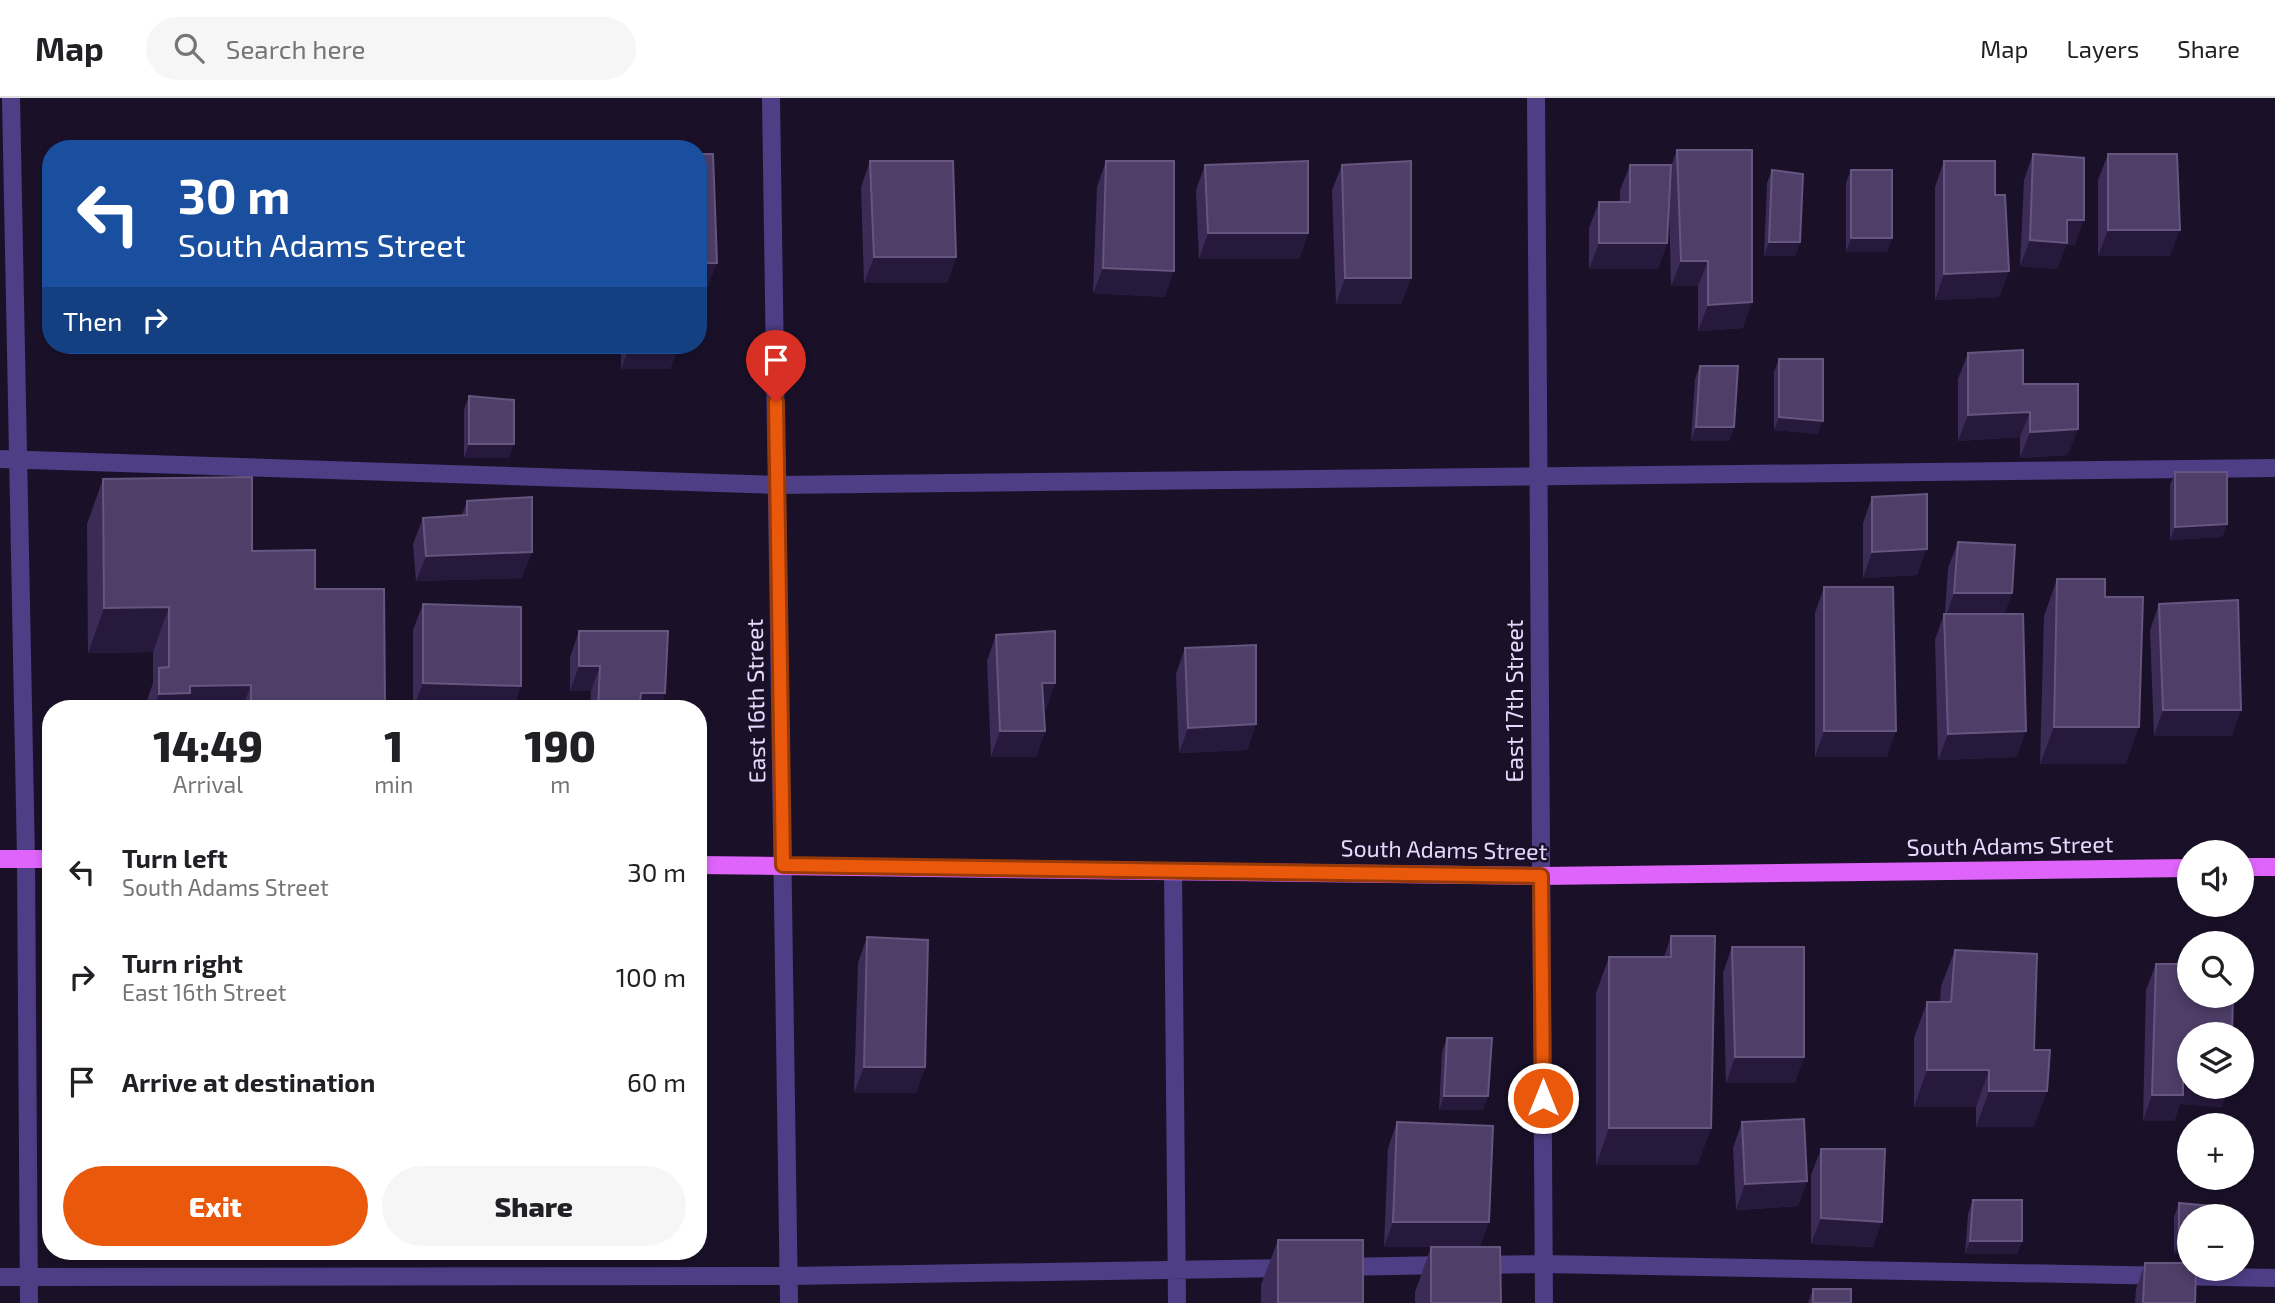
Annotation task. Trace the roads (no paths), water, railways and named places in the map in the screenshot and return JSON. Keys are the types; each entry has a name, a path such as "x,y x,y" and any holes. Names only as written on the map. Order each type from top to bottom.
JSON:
{"main road":[{"path":"0,859 42,859"},
{"name":"South Adams Street","path":"707,865 1541,876 2177,868"},
{"path":"2254,867 2275,867"}],"street":[{"path":"11,98 9,459 26,858 29,1303"},
{"name":"East 16th Street","path":"771,98 789,1303"},
{"name":"East 17th Street","path":"1535,98 1544,1303"},
{"path":"9,459 777,485 2275,468"},
{"path":"1173,870 1177,1303"},
{"path":"0,1277 789,1276 1544,1264 2275,1278"}]}
